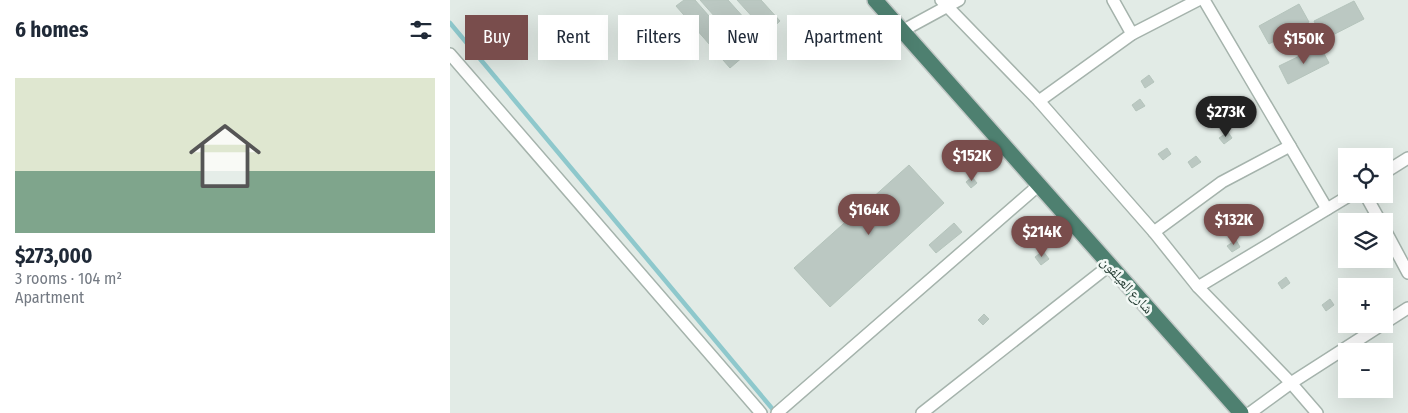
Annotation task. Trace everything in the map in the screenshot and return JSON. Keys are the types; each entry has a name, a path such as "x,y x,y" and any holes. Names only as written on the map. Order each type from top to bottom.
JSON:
{"highway":[{"name":"شارع العيلفون","path":"875,0 1241,413"}],"street":[{"path":"902,31 943,3 959,0"},
{"path":"1113,0 1132,34"},
{"path":"1039,101 1132,34 1198,0"},
{"path":"1204,0 1327,209"},
{"path":"943,3 1039,101 1154,232 1198,287 1317,413"},
{"path":"450,54 761,413"},
{"path":"1154,232 1222,182 1290,146"},
{"path":"1393,168 1408,158"},
{"path":"777,413 1039,185"},
{"path":"1198,287 1338,202"},
{"path":"1393,245 1408,273"},
{"path":"922,413 1110,265"},
{"path":"1250,413 1408,308"}],"building":[{"path":"684,0 695,0 709,16 709,44 699,32 699,15 684,15 676,6"},
{"path":"700,0 728,0 741,15 713,15"},
{"path":"737,0 761,0 775,15 751,15"},
{"path":"1354,1 1364,19 1323,40 1314,21"},
{"path":"1299,4 1309,22 1269,44 1259,26"},
{"path":"1320,46 1329,63 1288,84 1279,66"},
{"path":"723,60 739,60 730,68"},
{"path":"1149,75 1154,82 1145,88 1141,81"},
{"path":"1140,99 1145,106 1136,111 1132,105"},
{"path":"1228,132 1232,138 1224,144 1219,138"},
{"path":"1167,148 1171,154 1163,160 1158,154"},
{"path":"1196,156 1201,162 1192,168 1188,162"},
{"path":"909,165 944,203 830,307 794,268"},
{"path":"972,177 977,183 971,188 966,182"},
{"path":"954,223 962,232 936,253 929,245"},
{"path":"1233,225 1238,232 1229,238 1225,231"},
{"path":"1236,240 1240,247 1232,252 1227,246"},
{"path":"1043,251 1049,259 1041,265 1035,257"},
{"path":"1286,277 1290,283 1282,289 1278,283"},
{"path":"1330,299 1334,305 1326,311 1322,305"},
{"path":"984,314 989,319 983,325 978,320"}],"waterway":[{"path":"450,23 775,412"}]}
